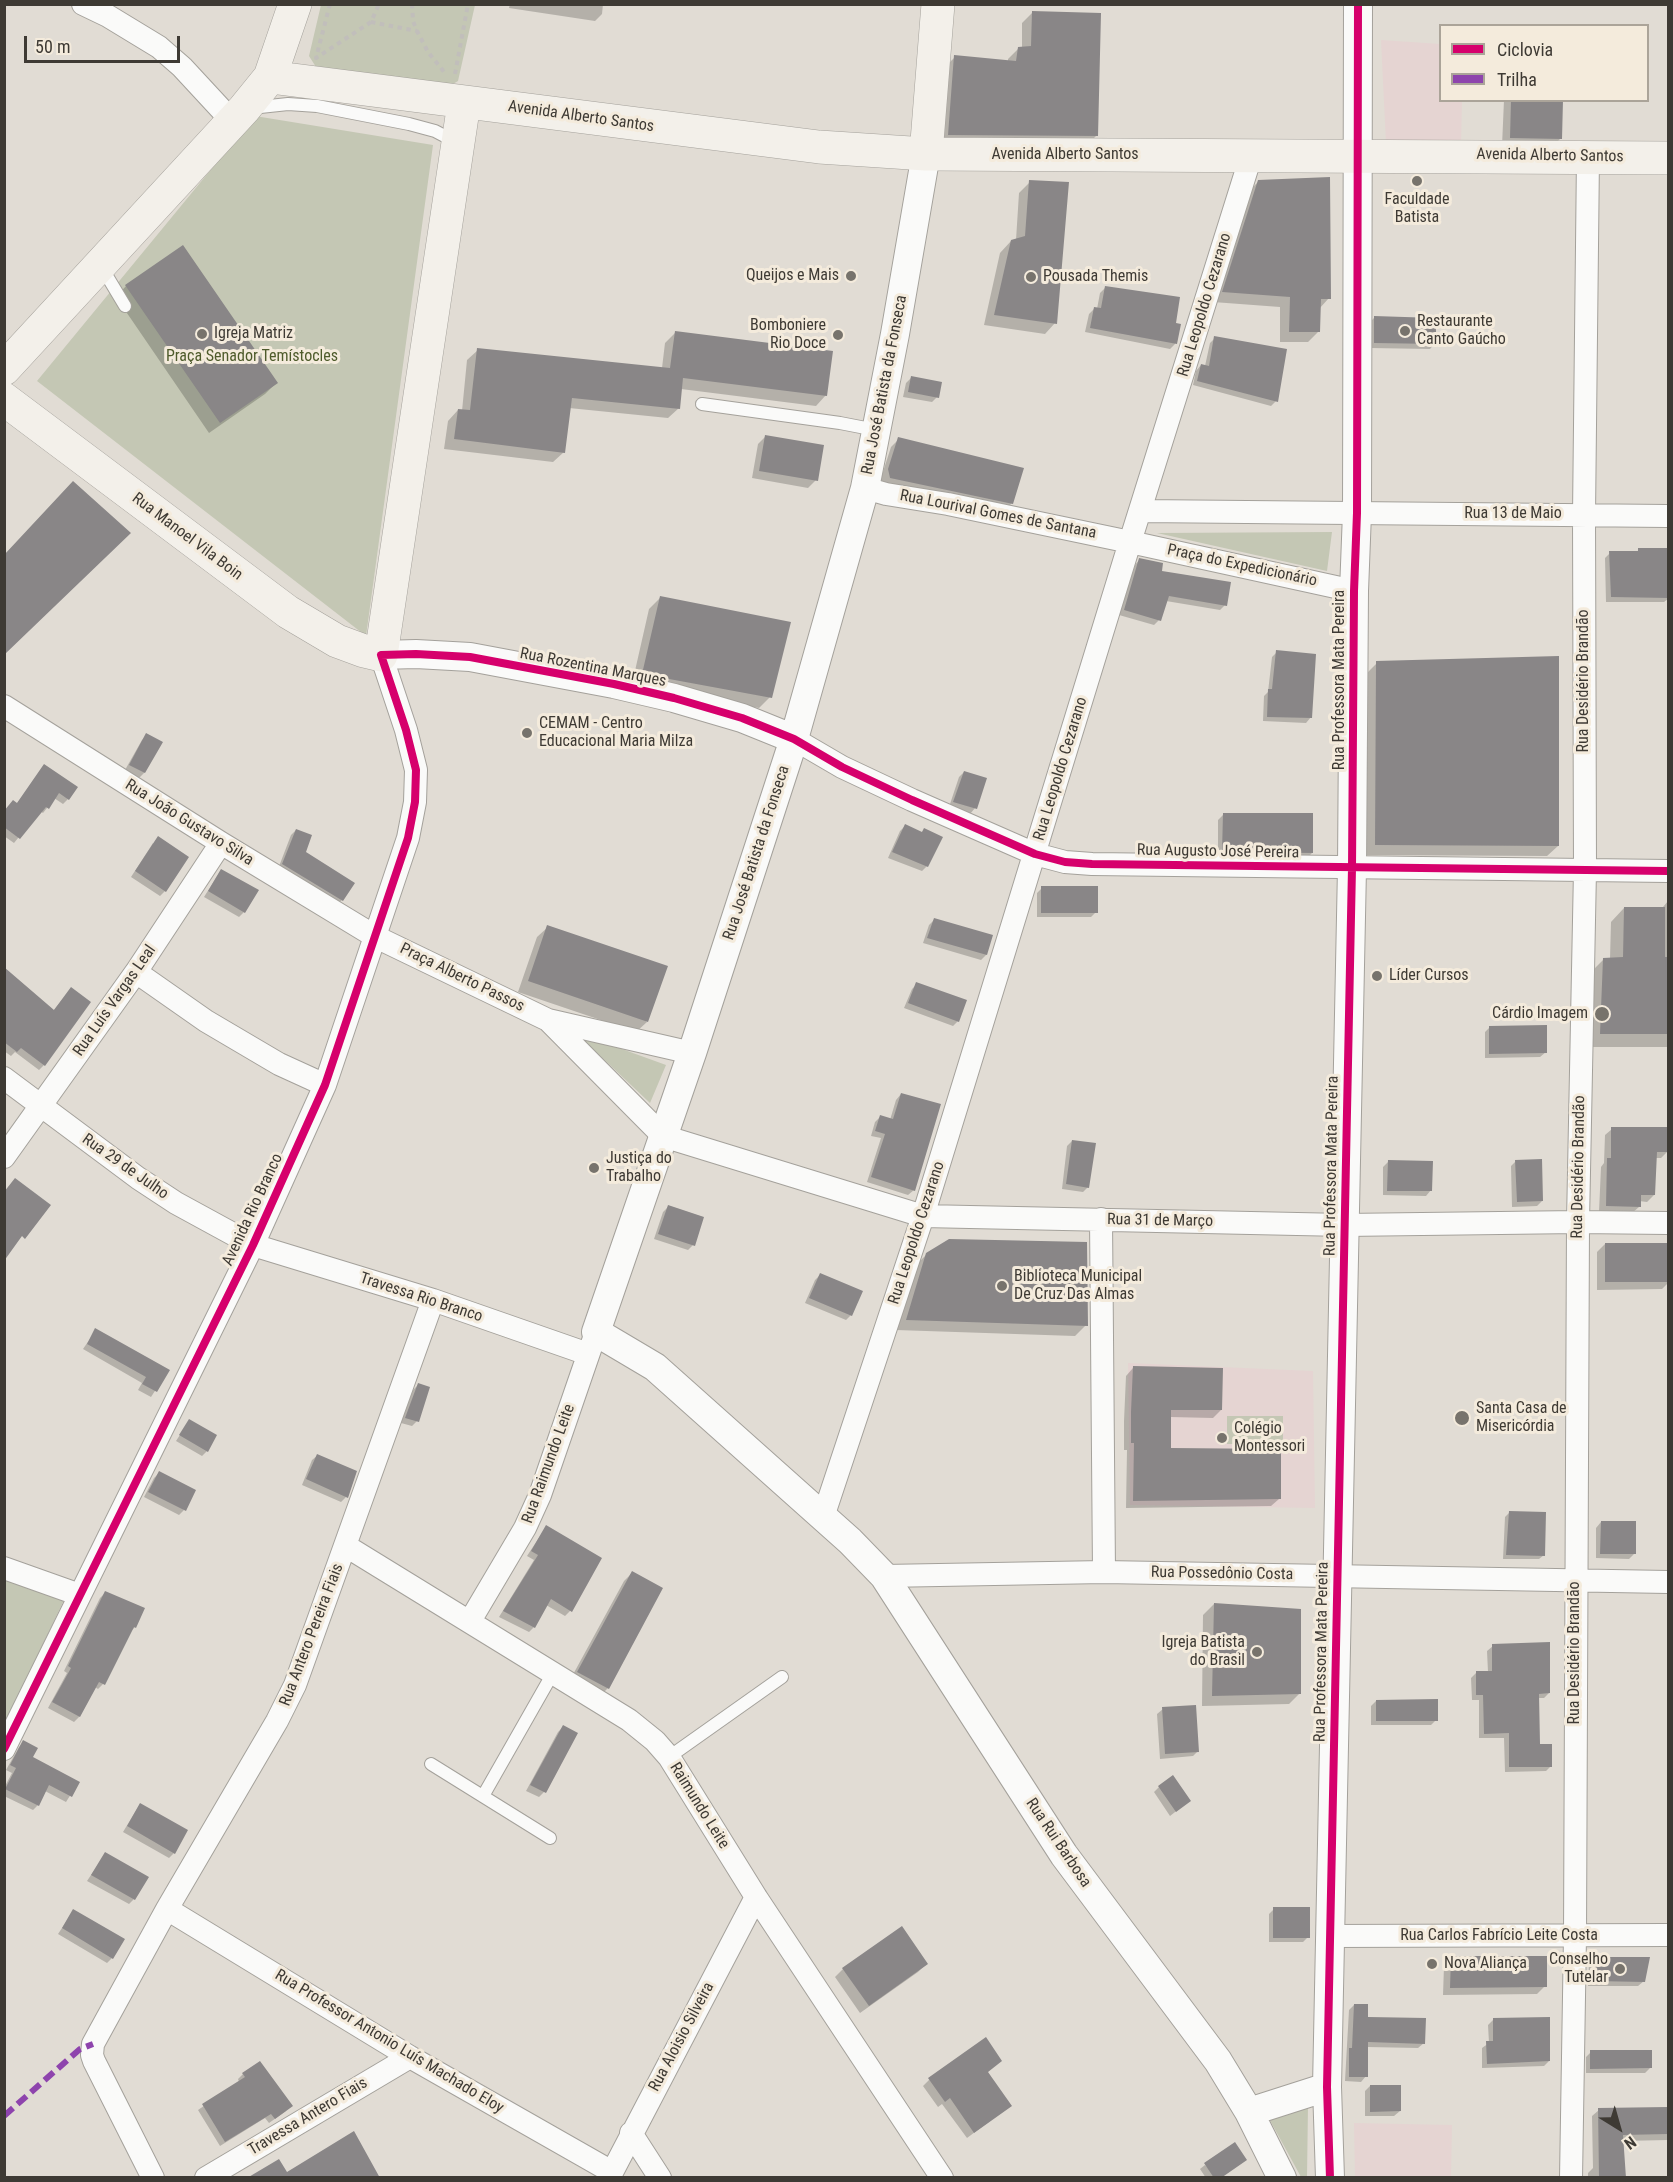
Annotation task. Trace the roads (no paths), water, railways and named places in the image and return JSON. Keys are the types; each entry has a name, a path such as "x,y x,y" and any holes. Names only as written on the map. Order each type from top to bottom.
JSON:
{"main road":[{"path":"4,369 238,115 270,77 295,4"},
{"path":"926,154 938,4"},
{"path":"270,77 455,87 457,142 381,655"},
{"name":"Avenida Alberto Santos","path":"455,87 808,146 926,154 1668,158"},
{"name":"Rua Manoel Vila Boin","path":"4,399 288,612 337,641 381,655"}],"street":[{"path":"83,4 108,16 159,47 238,115"},
{"name":"Rua Professora Mata Pereira","path":"1330,2178 1327,2088 1357,513 1358,4"},
{"name":"Rua José Batista da Fonseca","path":"592,1343 692,1053 794,739 865,488 896,334 926,154"},
{"name":"Rua Leopoldo Cezarano","path":"823,1518 923,1216 1251,156"},
{"name":"Rua Desidério Brandão","path":"1570,2178 1575,1936 1578,1222 1585,870 1584,515 1588,156"},
{"name":"Rua Lourival Gomes de Santana","path":"865,488 1130,542"},
{"path":"1140,511 1357,513"},
{"name":"Rua 13 de Maio","path":"1357,513 1668,516"},
{"name":"Praça do Expedicionário","path":"1130,542 1354,591"},
{"name":"Rua Rozentina Marques","path":"381,655 470,657 614,684 674,698 742,718 794,739"},
{"name":"Avenida Rio Branco","path":"4,1749 253,1245 325,1085 408,838 415,802 416,770 406,730 381,655"},
{"name":"Rua João Gustavo Silva","path":"4,706 221,843 376,937"},
{"name":"Rua Augusto José Pereira","path":"794,739 842,767 1035,854 1065,862 1668,871"},
{"name":"Rua Luís Vargas Leal","path":"4,1157 136,972 221,843"},
{"name":"Praça Alberto Passos","path":"376,937 548,1020 692,1053"},
{"path":"136,972 206,1022 279,1064 325,1085"},
{"name":"Praça Alberto Passos","path":"548,1020 663,1136"},
{"name":"Rua 29 de Julho","path":"4,1078 166,1197 253,1245"},
{"name":"Rua 31 de Março","path":"663,1136 923,1216 1344,1225 1668,1223"},
{"path":"1101,1219 1104,1572"},
{"name":"Travessa Rio Branco","path":"253,1245 433,1300 592,1343"},
{"name":"Rua Antero Pereira Fiais","path":"153,2178 94,2061 93,2044 167,1909 277,1721 295,1685 433,1300"},
{"name":"Rua Rui Barbosa","path":"592,1343 655,1367 884,1576 1064,1855 1218,2061 1249,2112 1282,2178"},
{"name":"Rua Raimundo Leite","path":"470,1621 525,1528 540,1495 592,1343"},
{"name":"Raimundo Leite","path":"346,1546 629,1720 655,1741 669,1757 756,1897 942,2178"},
{"path":"4,1568 80,1595"},
{"name":"Rua Possedônio Costa","path":"884,1576 1104,1572 1668,1582"},
{"name":"Rua Aloisio Silveira","path":"611,2175 756,1897"},
{"name":"Rua Professor Antonio Luís Machado Eloy","path":"167,1909 410,2057 611,2175"},
{"name":"Rua Carlos Fabrício Leite Costa","path":"1330,1936 1668,1935"},
{"name":"Travessa Antero Fiais","path":"206,2178 410,2057"},
{"path":"1249,2112 1327,2088"},
{"path":"632,2133 660,2178"}],"lane":[{"path":"238,115 288,104 317,106 409,124 435,131 457,142"},
{"path":"100,265 125,306"},
{"path":"702,404 876,430"},
{"path":"483,1796 554,1673"},
{"path":"669,1757 782,1677"},
{"path":"430,1764 550,1838"}],"place":[{"name":"Faculdade Batista","path":"1417,181"},
{"name":"Queijos e Mais","path":"851,276"},
{"name":"Pousada Themis","path":"1031,277"},
{"name":"Restaurante Canto Gaúcho","path":"1405,331"},
{"name":"Igreja Matriz","path":"202,334"},
{"name":"Bomboniere Rio Doce","path":"838,335"},
{"name":"CEMAM - Centro Educacional Maria Milza","path":"527,733"},
{"name":"Líder Cursos","path":"1377,976"},
{"name":"Cárdio Imagem","path":"1602,1014"},
{"name":"Justiça do Trabalho","path":"594,1168"},
{"name":"Biblioteca Municipal De Cruz Das Almas","path":"1002,1286"},
{"name":"Santa Casa de Misericórdia","path":"1462,1418"},
{"name":"Colégio Montessori","path":"1222,1438"},
{"name":"Igreja Batista do Brasil","path":"1257,1652"},
{"name":"Nova Aliança","path":"1432,1964"},
{"name":"Conselho Tutelar","path":"1620,1969"}],"park label":[{"name":"Praça Senador Temístocles","path":"252,357"}]}
